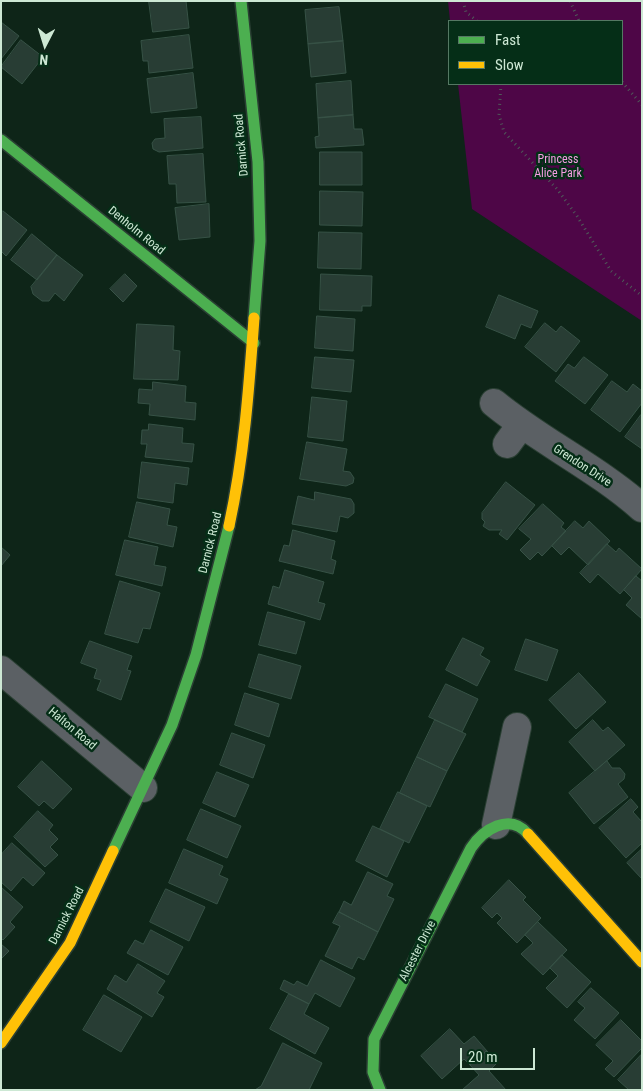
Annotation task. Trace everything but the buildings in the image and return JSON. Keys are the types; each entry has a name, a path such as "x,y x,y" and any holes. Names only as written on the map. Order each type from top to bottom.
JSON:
{"street":[{"name":"Darnick Road","path":"1,1043 70,944 172,725 193,664 228,531 238,484 246,428 254,343 260,241 260,195 241,1"},
{"name":"Denholm Road","path":"1,140 254,343"},
{"name":"Grendon Drive","path":"494,402 514,434 626,494 642,508"},
{"name":"Halton Road","path":"1,670 143,788"},
{"path":"518,727 496,825 511,824 524,829 642,962"},
{"name":"Alcester Drive","path":"380,1090 376,1085 371,1060 374,1039 471,848 479,834 496,825"}],"path":[{"path":"463,1 466,12 476,20"},
{"path":"570,1 579,20"},
{"path":"623,83 642,105"},
{"path":"501,85 499,115 504,132 562,196 577,216 611,272 642,296"}],"green space":[{"name":"Princess Alice Park","path":"448,1 642,1 642,321 472,209 458,85 623,85 623,20 450,20"}],"traffic: fast":[{"path":"241,1 258,162 260,241 254,318"},
{"path":"1,140 254,343"},
{"path":"113,851 172,725 196,655 229,526"},
{"path":"380,1090 373,1072 374,1039 471,848 489,830 505,824 513,824 528,834"}],"traffic: slow":[{"path":"229,526 242,448 254,318"},
{"path":"528,834 642,962"},
{"path":"1,1043 70,943 113,851"}]}
